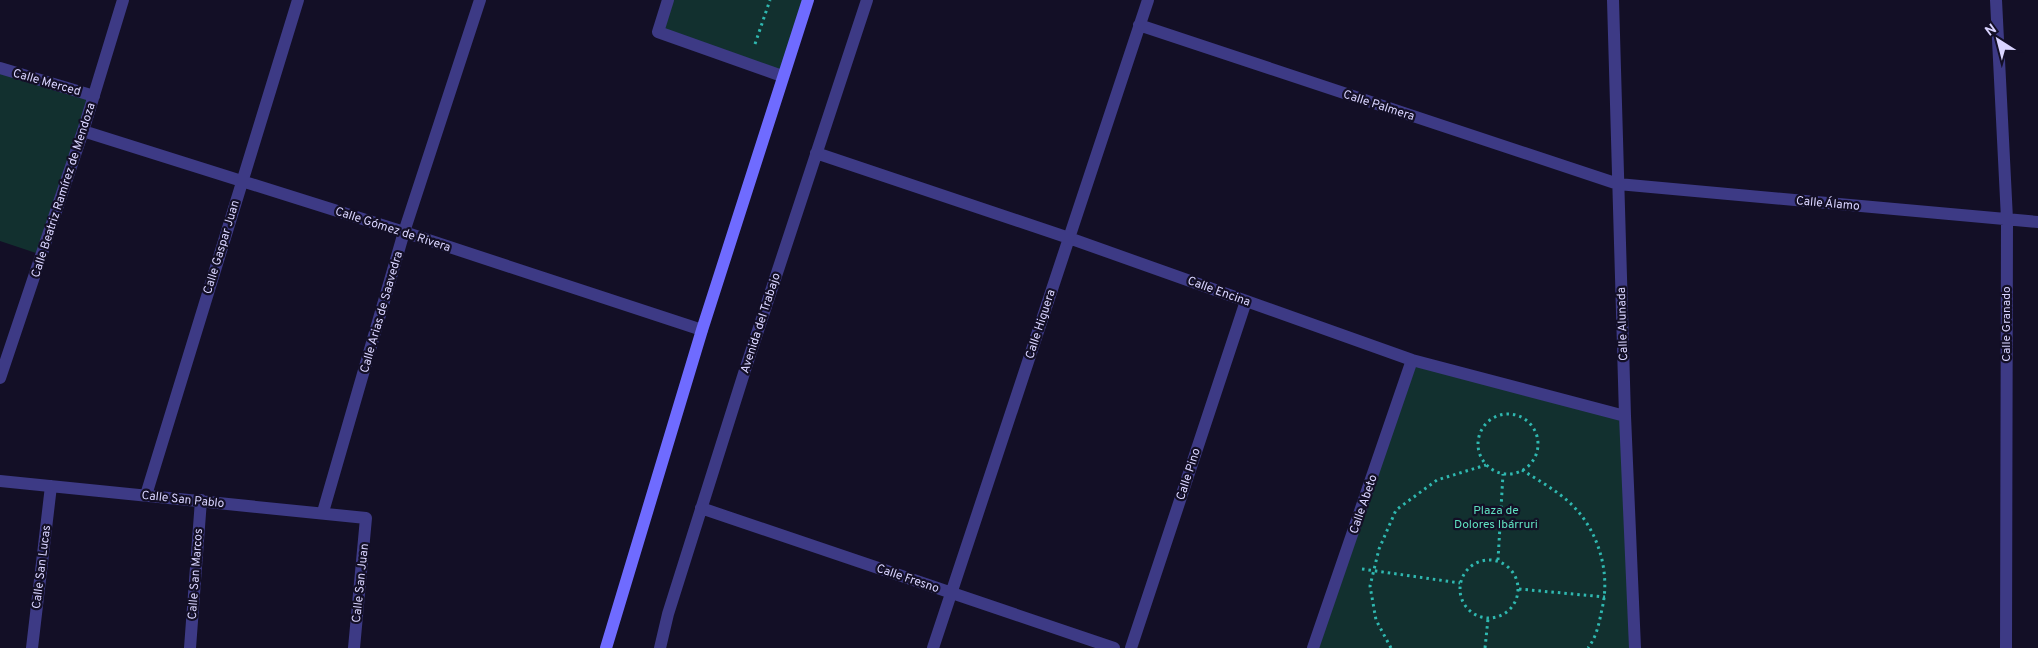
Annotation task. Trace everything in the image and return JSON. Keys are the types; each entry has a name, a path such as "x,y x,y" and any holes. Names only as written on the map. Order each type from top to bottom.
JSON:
{"street":[{"name":"Calle Beatriz Ramírez de Mendoza","path":"0,378 83,131 122,0"},
{"name":"Calle Gaspar Juan","path":"146,495 298,0"},
{"name":"Calle Arias de Saavedra","path":"323,512 404,232 480,0"},
{"path":"668,0 658,32 782,76"},
{"path":"606,648 702,330 782,76 808,0"},
{"name":"Avenida del Trabajo","path":"660,648 668,614 701,508 867,0"},
{"name":"Calle Higuera","path":"933,648 1148,0"},
{"name":"Calle Alunada","path":"1613,0 1635,648"},
{"name":"Calle Granado","path":"1996,0 2007,219 2006,648"},
{"name":"Calle Palmera","path":"1139,25 1618,184"},
{"name":"Calle Merced","path":"0,68 94,96"},
{"name":"Calle Gómez de Rivera","path":"83,131 404,232 702,330"},
{"name":"Calle Encina","path":"816,153 1069,238 1412,360 1626,416"},
{"name":"Calle Álamo","path":"1618,184 2038,222"},
{"name":"Calle Pino","path":"1131,648 1246,301"},
{"name":"Calle Abeto","path":"1314,648 1412,360"},
{"name":"Calle San Pablo","path":"0,481 323,512 366,518"},
{"name":"Calle San Lucas","path":"32,648 51,486"},
{"name":"Calle San Marcos","path":"190,648 201,500"},
{"name":"Calle Fresno","path":"701,508 1114,648"},
{"name":"Calle San Juan","path":"354,648 366,518"}],"path":[{"path":"749,64 770,0"},
{"path":"1497,416 1516,416 1532,427 1538,446 1535,456 1522,470 1513,474 1503,474 1486,464 1478,447 1482,429 1488,421 1497,416"},
{"path":"1390,648 1376,620 1370,586 1379,549 1396,510 1438,480 1486,464"},
{"path":"1522,470 1571,503 1592,532 1604,561 1605,597 1595,639 1588,648"},
{"path":"1498,560 1503,474"},
{"path":"1498,560 1513,571 1519,589 1518,598 1506,613 1488,619 1469,611 1463,603 1460,583 1464,573 1479,561 1498,560"},
{"path":"1342,566 1460,583"},
{"path":"1519,589 1633,600"},
{"path":"1485,648 1488,619"}],"green space":[{"path":"668,0 808,0 782,76 658,32"},
{"path":"0,68 94,96 42,255 0,241"},
{"name":"Plaza de Dolores Ibárruri","path":"1412,360 1625,416 1635,648 1313,648"}]}
